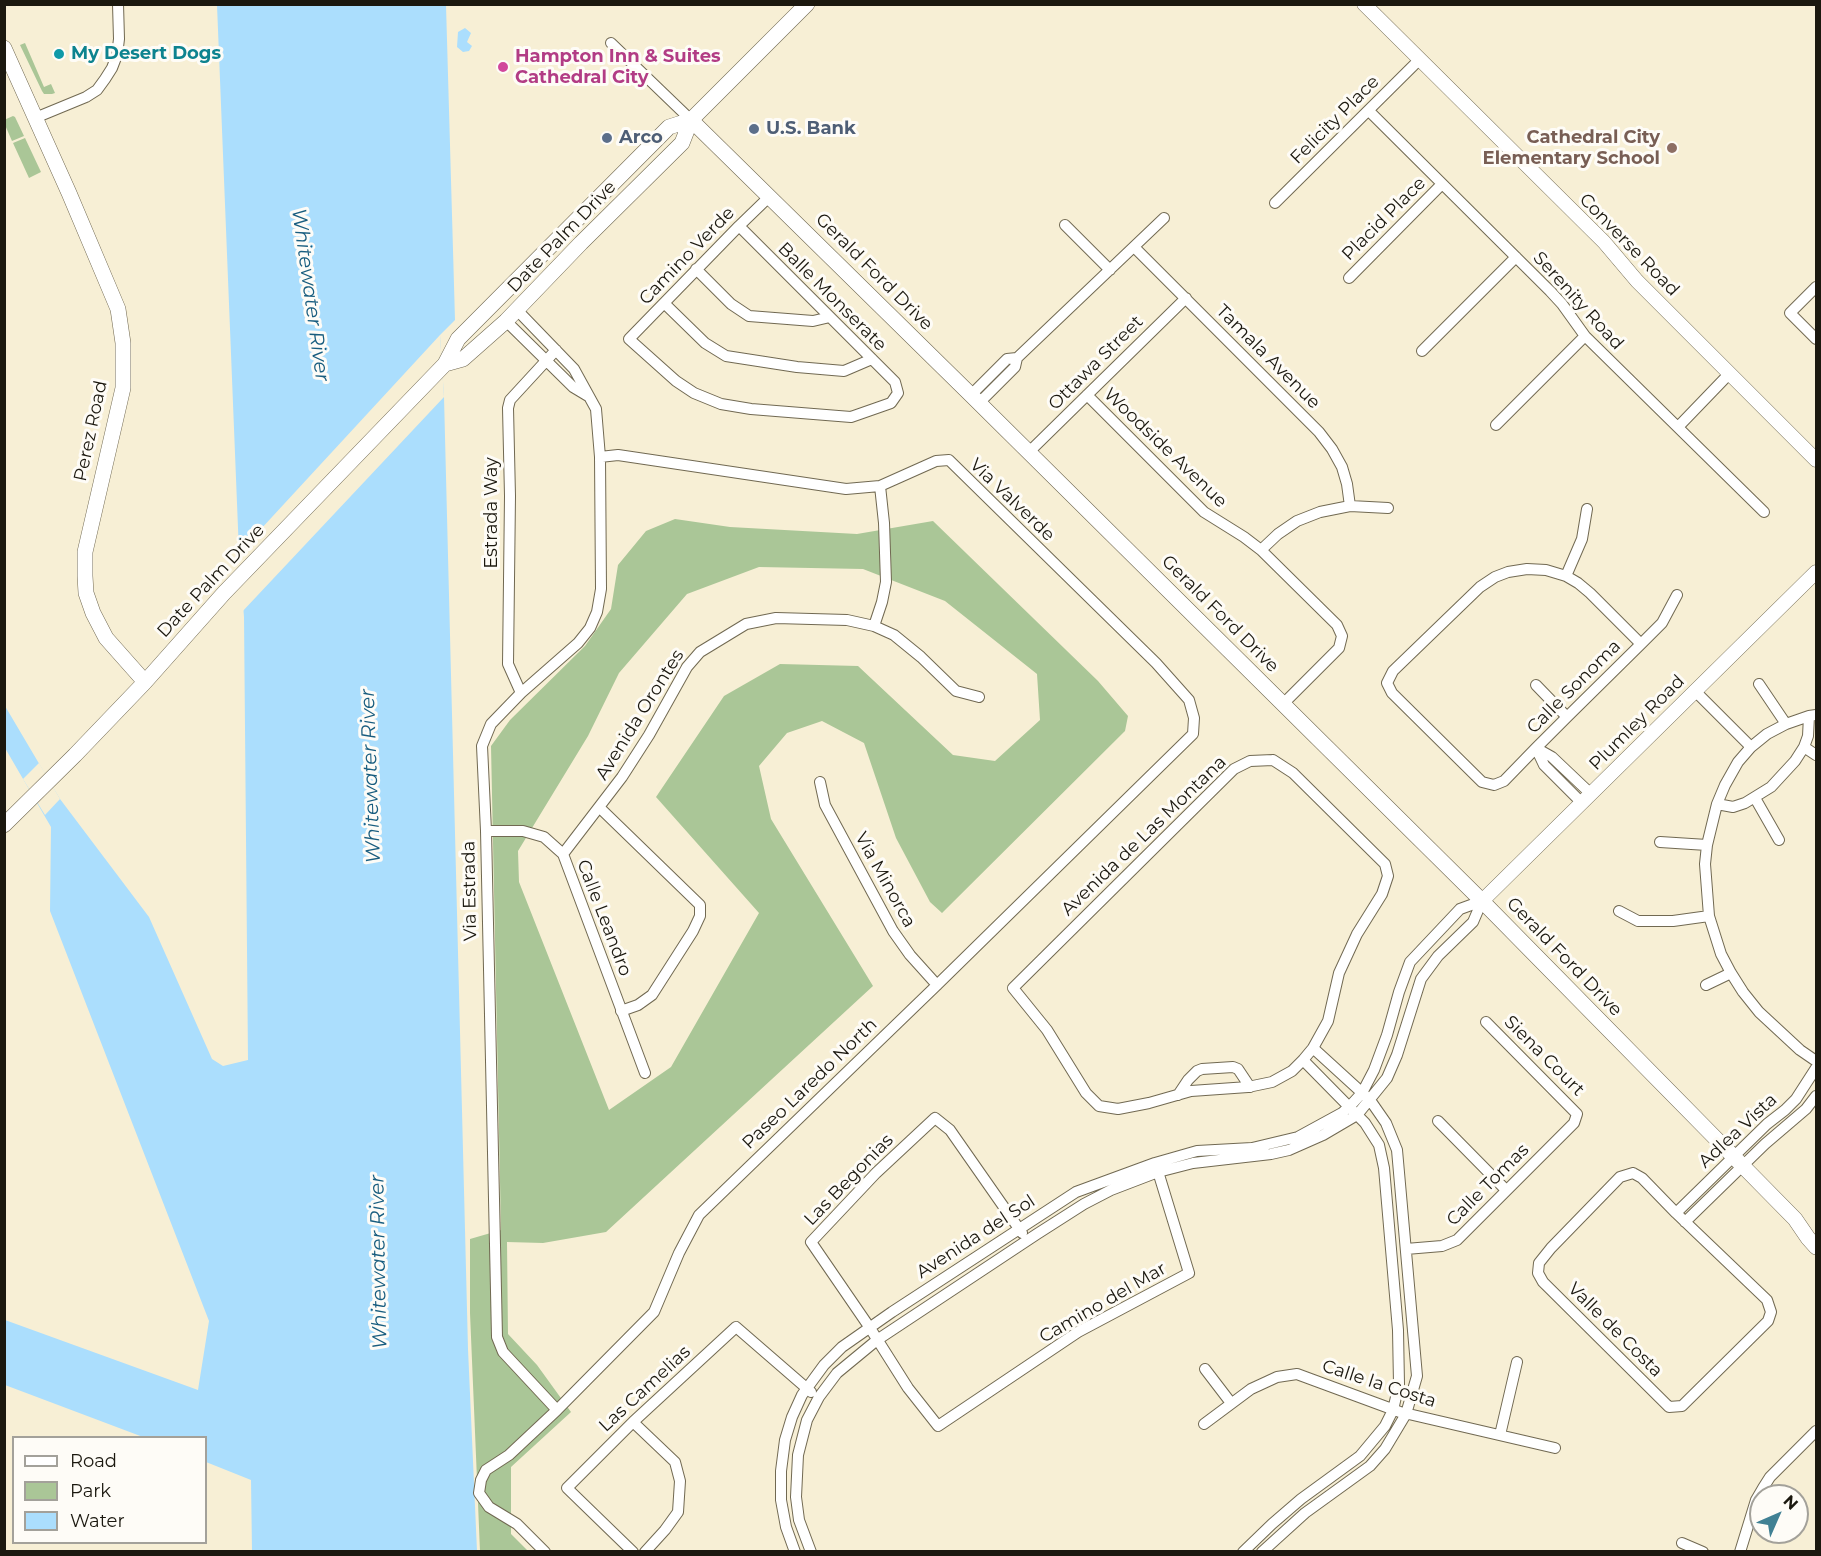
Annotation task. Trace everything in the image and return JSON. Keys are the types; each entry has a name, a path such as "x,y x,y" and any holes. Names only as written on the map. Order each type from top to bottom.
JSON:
{"main road":[{"name":"Date Palm Drive","path":"445,364 463,359 506,321 682,143 691,120 807,4"},
{"name":"Perez Road","path":"4,48 118,309 123,343 123,388 85,552 86,593 106,638 145,682"},
{"name":"Date Palm Drive","path":"4,825 145,682 224,593 445,364 458,339 669,127 691,120"},
{"name":"Gerald Ford Drive","path":"691,120 1482,900 1795,1219 1816,1247"},
{"path":"506,321 504,316 507,308 536,278 541,256"},
{"name":"Gerald Ford Drive","path":"1795,1219 1816,1228"}],"street":[{"path":"35,118 86,97 97,90 112,68 117,55 118,4"},
{"name":"Converse Road","path":"1364,4 1604,242 1637,281 1816,460"},
{"name":"Gerald Ford Drive","path":"611,44 691,120"},
{"name":"Felicity Place","path":"1275,203 1419,60"},
{"name":"Serenity Road","path":"1368,111 1562,304 1585,336 1764,512"},
{"name":"Placid Place","path":"1349,278 1442,184"},
{"name":"Camino Verde","path":"770,196 629,339 676,381 694,393 721,404 751,409 851,417 891,403 898,393"},
{"path":"975,399 1007,359 1017,358 1164,218"},
{"path":"1065,225 1110,270"},
{"name":"Balle Monserate","path":"739,226 895,382 898,393"},
{"name":"Tamala Avenue","path":"1134,247 1319,432 1342,467 1350,506"},
{"path":"1422,351 1516,257"},
{"path":"696,269 731,304 749,316 813,321 830,317"},
{"path":"1816,287 1790,314 1816,339"},
{"name":"Ottawa Street","path":"1029,452 1186,298"},
{"path":"664,303 705,343 726,356 797,367 844,371 872,359"},
{"name":"Via Estrada","path":"517,310 574,369 596,409 600,457 601,589 597,612 590,628 579,643 521,693 491,724 482,746 486,831 497,1337 503,1352 557,1410"},
{"path":"506,321 573,387 589,396"},
{"path":"1496,425 1585,336"},
{"name":"Estrada Way","path":"521,693 508,664 510,496 508,408 510,400 556,350"},
{"path":"975,399 1010,373 1016,366 1017,358"},
{"path":"1001,365 1010,373"},
{"path":"1678,427 1730,374"},
{"name":"Woodside Avenue","path":"1087,395 1204,512 1261,550 1337,625 1342,636 1339,648 1283,704"},
{"name":"Via Valverde","path":"600,457 618,455 846,489 880,486 936,461 949,460 1156,663 1189,700 1194,718"},
{"path":"874,626 886,582 880,486"},
{"path":"1261,550 1297,521 1320,512 1350,506 1388,508"},
{"path":"1587,509 1582,539 1566,576 1590,593 1641,644"},
{"name":"Calle Sonoma","path":"1566,576 1546,570 1527,569 1494,577 1480,587 1393,671 1387,683 1392,693 1482,782 1494,785 1504,780 1662,623 1677,595"},
{"name":"Plumley Road","path":"1482,900 1816,572"},
{"name":"Avenida Orontes","path":"563,854 600,808 650,735 687,667 700,652 746,624 776,618 847,620 874,626 894,635 956,691 979,697"},
{"path":"1759,684 1786,724"},
{"path":"1536,686 1567,717"},
{"path":"1695,691 1751,747"},
{"path":"1813,716 1786,724 1767,734 1738,762 1717,804 1707,845 1706,888 1709,916 1721,954 1743,992 1759,1012 1800,1050 1816,1061"},
{"path":"1717,804 1733,807 1755,798 1771,787 1804,747 1813,716"},
{"name":"Paseo Laredo North","path":"545,1551 517,1524 489,1507 479,1493 481,1480 486,1470 509,1455 557,1410 654,1312 679,1253 699,1215 1193,734 1194,718"},
{"path":"1804,747 1816,755"},
{"path":"1536,748 1552,757 1586,799"},
{"name":"Avenida de Las Montana","path":"1273,760 1293,772 1385,864 1388,876 1382,894 1357,934 1339,973 1328,1021 1304,1060 1292,1071 1272,1082 1250,1087 1191,1091 1118,1109 1099,1106 1086,1093 1047,1030 1013,988 1234,769 1250,761 1273,760"},
{"name":"Via Minorca","path":"820,782 825,805 893,931 910,955 937,985"},
{"path":"1755,798 1779,840"},
{"path":"600,808 700,905 700,916 693,931 652,995 638,1005 621,1011"},
{"name":"Calle Leandro","path":"486,831 523,831 544,837 563,854 645,1073"},
{"path":"1660,842 1707,845"},
{"name":"Avenida del Sol","path":"1366,1096 1410,962 1460,909 1482,900"},
{"name":"Avenida del Sol","path":"795,1551 786,1527 781,1500 781,1471 787,1432 806,1389 824,1365 842,1347 1076,1192 1157,1167 1289,1150 1323,1135 1388,1078 1421,979 1438,956 1473,922 1482,900"},
{"path":"1619,911 1638,921 1673,921 1709,916"},
{"path":"1706,985 1731,973"},
{"name":"Siena Court","path":"1486,1022 1577,1114"},
{"path":"1262,1551 1305,1513 1370,1466 1385,1449 1406,1414 1417,1376 1397,1150 1386,1123 1366,1096 1313,1048"},
{"path":"1243,1551 1301,1499 1360,1456 1385,1426 1393,1410 1399,1384 1398,1330 1384,1168 1379,1144 1371,1130 1304,1060"},
{"path":"1179,1095 1188,1080 1202,1069 1233,1067 1238,1069 1250,1087"},
{"name":"Adlea Vista","path":"1685,1222 1796,1099 1816,1068"},
{"name":"Adlea Vista","path":"1676,1213 1738,1162 1765,1144 1806,1109 1816,1096"},
{"name":"Calle Tomas","path":"1406,1249 1442,1246 1457,1239 1479,1220 1574,1123 1577,1114"},
{"name":"Las Begonias","path":"938,1426 908,1388 812,1242 876,1173 935,1118 950,1130 1027,1241"},
{"path":"1438,1121 1506,1190"},
{"name":"Avenida del Sol","path":"811,1551 799,1520 796,1497 798,1455 807,1420 819,1397 837,1373 878,1340 1084,1204 1157,1167"},
{"name":"Camino del Mar","path":"938,1426 1078,1332 1189,1273 1157,1167"},
{"name":"Valle de Costa","path":"1676,1213 1642,1178 1633,1173 1620,1177 1551,1248 1539,1263 1538,1273 1543,1282 1669,1407 1682,1406 1768,1321 1771,1312 1767,1300 1685,1222"},
{"path":"1676,1213 1685,1222"},
{"name":"Las Camelias","path":"633,1551 567,1488 633,1422 735,1327 806,1389 819,1397"},
{"path":"1500,1435 1517,1362"},
{"path":"1205,1369 1231,1403"},
{"name":"Calle la Costa","path":"1204,1424 1251,1389 1276,1377 1297,1374 1406,1414 1555,1448"},
{"path":"633,1422 675,1462 680,1481 678,1512 645,1551"},
{"path":"1740,1551 1756,1500 1763,1488 1770,1477 1816,1431"},
{"path":"1682,1544 1703,1551"}],"green space":[{"path":"25,43 44,87 51,84 55,93 44,94 42,91 20,45"},
{"path":"13,116 24,136 12,141 4,120"},
{"path":"25,138 41,172 29,178 13,143"},
{"path":"675,519 730,527 857,534 933,521 1098,681 1128,716 1125,731 942,913 930,902 896,838 864,743 822,721 787,733 759,766 771,819 873,986 606,1232 543,1243 507,1242 508,1334 537,1365 571,1412 511,1467 511,1534 528,1551 480,1551 470,1313 470,1239 501,1230 491,746 510,720 585,646 611,609 618,565 646,531","holes":["759,567 863,569 945,601 1037,674 1040,720 995,761 953,755 858,666 780,664 724,696 656,797 759,913 671,1067 609,1110 519,882 518,851 588,736 619,673 687,594"]}],"water":[{"name":"Whitewater River","path":"217,5 446,5 455,320 440,335 444,397 468,1349 477,1551 252,1551 251,1480 207,1462 207,1436 140,1436 5,1385 5,1320 198,1390 209,1321 50,911 51,827 5,748 5,706 60,799 149,917 212,1059 223,1066 248,1060 244,617 239,553"},
{"path":"465,28 471,33 467,42 472,46 469,51 463,52 457,47 458,32"}],"pier":[{"path":"440,335 444,397 241,613 236,556"},
{"path":"39,763 60,799 45,815 23,779"}],"place":[{"name":"My Desert Dogs","path":"59,54"},
{"name":"Hampton Inn & Suites Cathedral City","path":"503,67"},
{"name":"U.S. Bank","path":"754,129"},
{"name":"Arco","path":"607,138"},
{"name":"Cathedral City Elementary School","path":"1672,148"}]}
